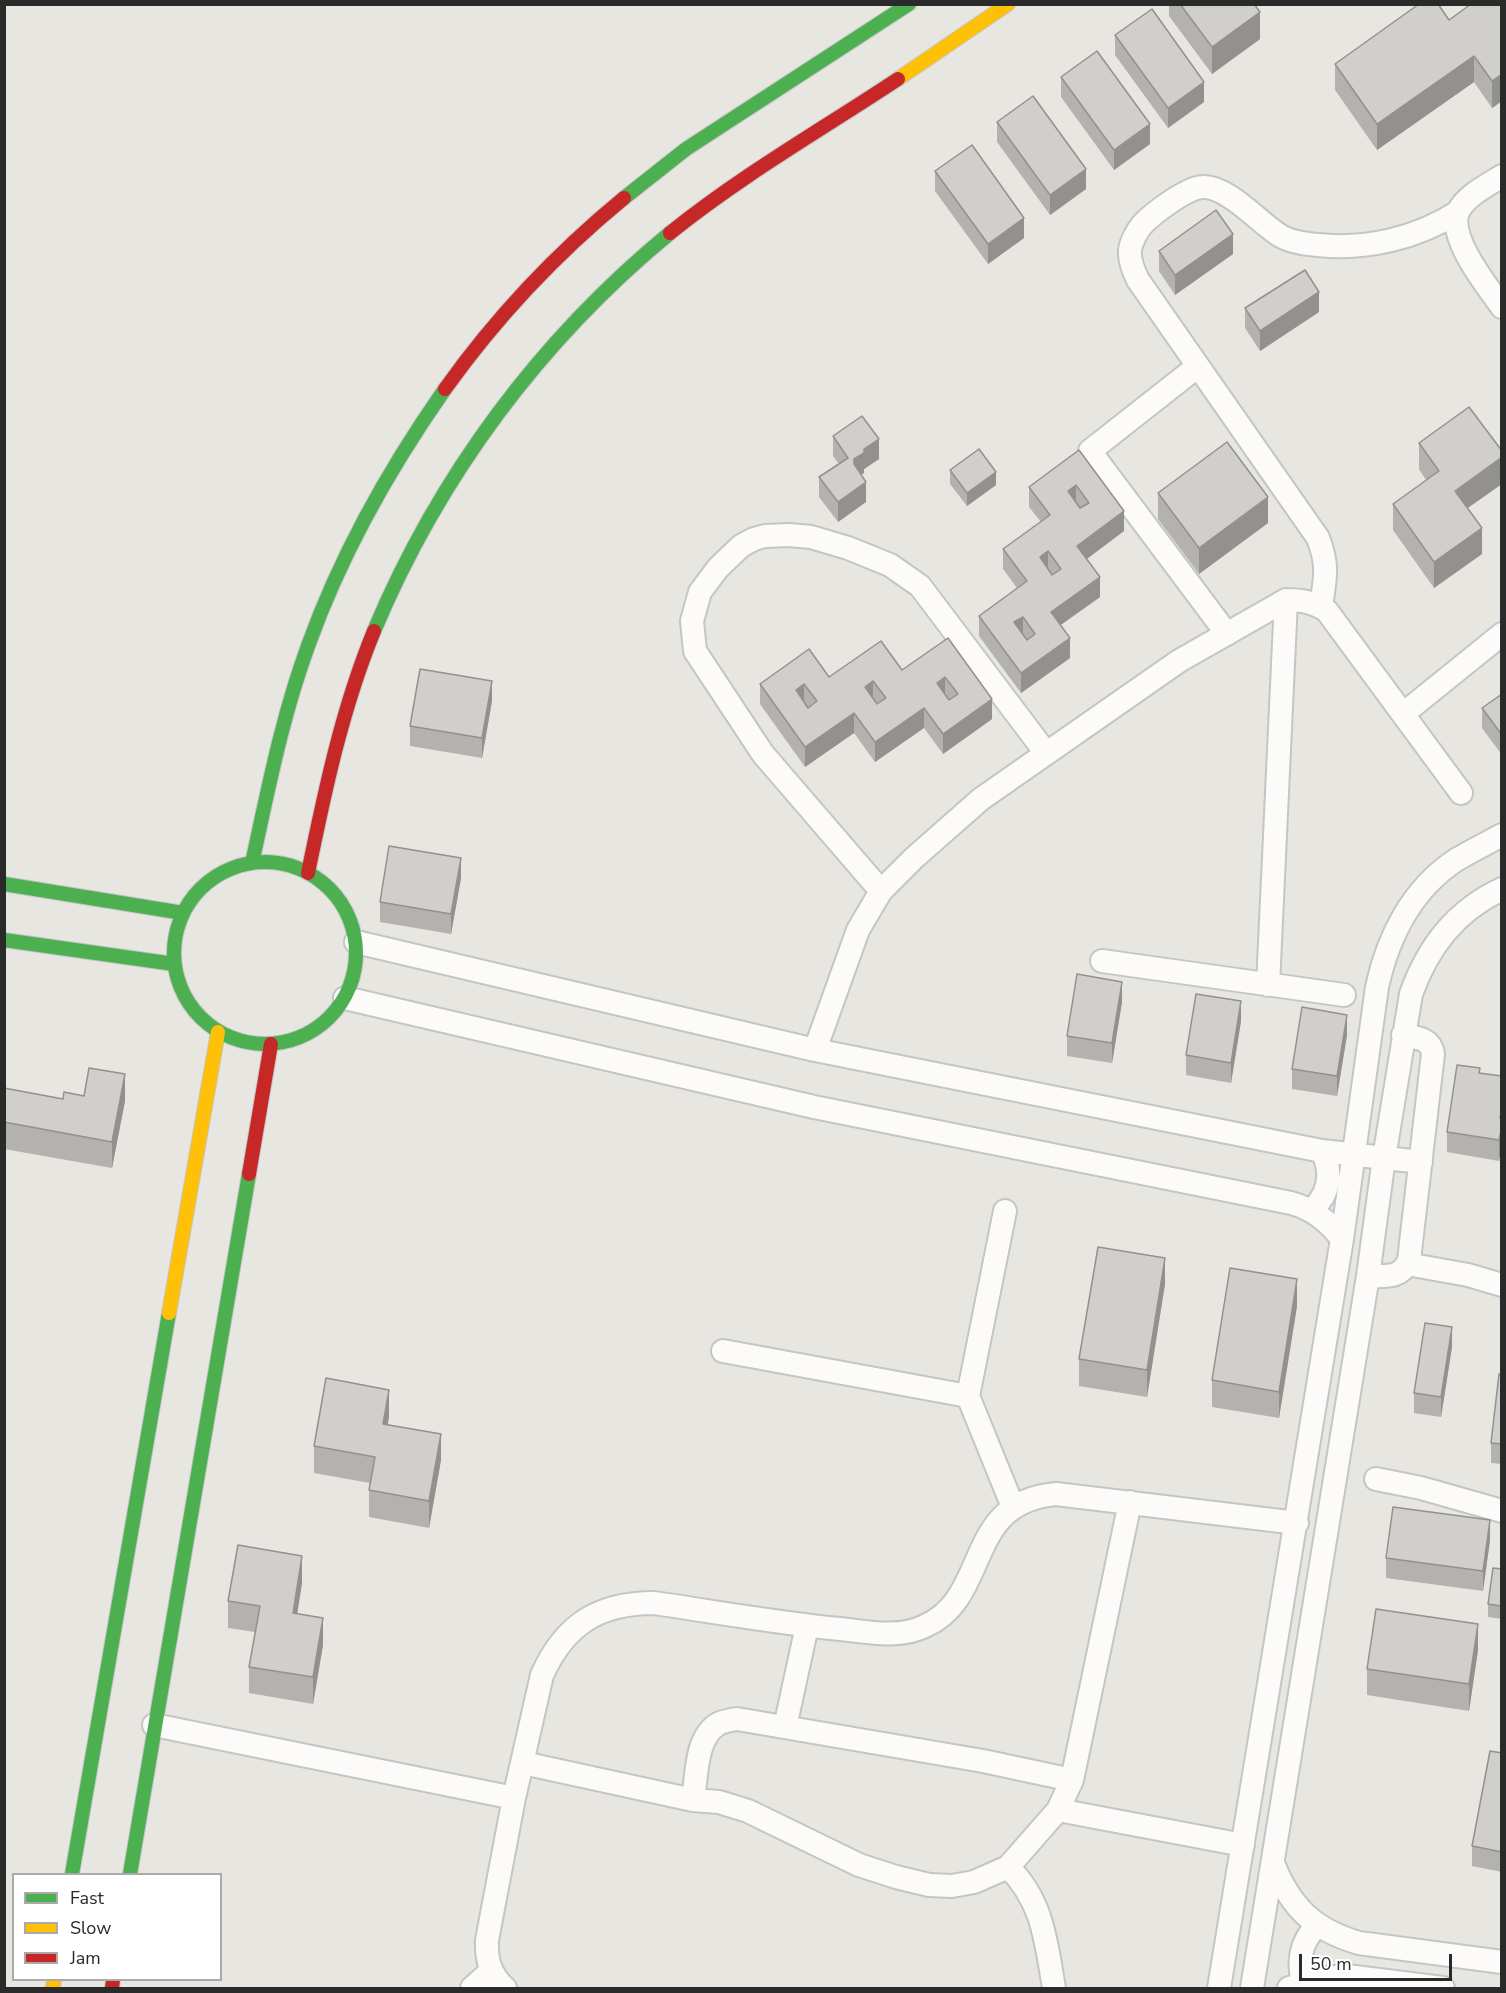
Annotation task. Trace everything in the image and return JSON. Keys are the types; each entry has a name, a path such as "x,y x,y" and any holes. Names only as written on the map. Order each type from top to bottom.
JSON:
{"street":[{"path":"252,863 282,727 308,643 342,562 383,483 430,409 483,338 542,273 606,213 675,158 909,4"},
{"path":"308,873 336,741 362,662 393,585 432,511 463,461 526,374 591,304 643,255 708,203 902,78 1008,4"},
{"path":"1321,607 1326,576 1326,558 1318,538 1137,280 1131,266 1130,249 1135,235 1142,225 1185,194 1205,187 1221,191 1282,237 1303,244 1356,246 1413,234 1438,224 1458,212 1466,200 1502,176"},
{"path":"1458,212 1458,234 1468,259 1502,308"},
{"path":"1198,366 1090,451 1227,634"},
{"path":"881,891 763,754 695,651 692,621 700,592 718,568 741,546 765,536 811,537 848,548 890,565 920,586 1046,753"},
{"path":"1268,985 1286,600"},
{"path":"815,1050 858,930 881,891 914,858 981,800 1046,753 1179,661 1286,600 1303,600 1327,611 1461,793"},
{"path":"1403,714 1502,634"},
{"path":"1219,1989 1297,1523 1342,1239 1382,962 1403,915 1418,895 1456,860 1502,835"},
{"path":"252,863 281,864 308,873 331,890 342,905 347,913 356,942 355,969 345,998 327,1020 301,1037 271,1044 243,1042 218,1032 196,1014 181,991 174,964 174,938 183,913 200,889 224,872 252,863"},
{"path":"4,884 183,913"},
{"path":"1252,1989 1368,1276 1384,1158 1411,994 1419,970 1447,928 1487,896 1502,889"},
{"path":"4,940 174,964"},
{"path":"356,942 815,1050 1322,1151 1420,1162"},
{"path":"1102,961 1344,996"},
{"path":"345,998 814,1107 1291,1203 1312,1210 1325,1220 1342,1239"},
{"path":"72,1873 218,1032"},
{"path":"1368,1276 1396,1275 1407,1264 1433,1050 1426,1040 1403,1035"},
{"path":"130,1873 271,1044"},
{"path":"1312,1210 1326,1193 1329,1183 1327,1161 1322,1151"},
{"path":"1005,1211 968,1396 1013,1507"},
{"path":"1407,1264 1468,1275 1502,1285"},
{"path":"723,1351 968,1396"},
{"path":"1376,1479 1421,1488 1502,1511"},
{"path":"1303,1482 1333,1486"},
{"path":"472,1989 498,1980 488,1961 488,1940 514,1798 542,1675 562,1639 594,1614 634,1603 654,1603 807,1626 898,1634 913,1631 940,1618 955,1601 994,1526 1013,1507 1034,1498 1056,1494 1297,1523"},
{"path":"523,1763 693,1800 719,1802 748,1811 859,1865 928,1885 952,1886 974,1882 1008,1867 1058,1810 1072,1780 1130,1502"},
{"path":"785,1727 807,1626"},
{"path":"693,1800 702,1745 707,1734 722,1722 737,1719 983,1761 1072,1780"},
{"path":"154,1725 514,1798"},
{"path":"1058,1810 1243,1845"},
{"path":"1273,1863 1287,1893 1297,1907 1317,1924 1341,1938 1359,1943 1502,1962"},
{"path":"1008,1867 1023,1881 1036,1906 1045,1938 1054,1989"},
{"path":"1317,1924 1304,1942 1296,1986 1347,1976 1443,1989"}],"building":[{"path":"1180,4 1254,4 1260,12 1212,47"},
{"path":"1419,4 1438,4 1449,20 1471,4 1502,4 1502,74 1492,81 1474,56 1377,124 1335,64"},
{"path":"1152,9 1204,82 1168,108 1115,35"},
{"path":"1097,51 1150,124 1114,150 1061,77"},
{"path":"1033,96 1086,169 1050,195 997,122"},
{"path":"972,145 1024,218 988,244 935,171"},
{"path":"1216,210 1233,234 1175,275 1159,251"},
{"path":"1305,270 1319,292 1260,331 1245,308"},
{"path":"1469,407 1502,451 1502,457 1455,491 1482,528 1434,562 1393,504 1439,471 1419,443"},
{"path":"862,416 879,439 854,459 854,464 866,482 838,502 819,477 848,458 833,436"},
{"path":"1227,442 1268,497 1199,548 1158,493"},
{"path":"979,449 996,472 967,493 950,470"},
{"path":"1079,450 1124,511 1077,546 1100,577 1051,612 1070,638 1021,673 979,616 1027,581 1003,549 1050,515 1029,487","holes":["1076,485 1089,503 1080,508 1068,491","1048,551 1061,569 1052,575 1040,557","1023,617 1035,634 1027,640 1014,622"]},
{"path":"948,638 992,699 943,734 924,708 875,742 854,713 805,747 760,684 809,649 829,677 881,641 902,670","holes":["945,677 958,694 949,700 937,683","873,681 886,698 877,704 865,687","804,684 817,701 808,708 796,690"]},
{"path":"420,669 492,681 482,738 410,726"},
{"path":"1502,694 1502,735 1482,708"},
{"path":"389,846 461,858 451,914 380,902"},
{"path":"1077,974 1122,982 1112,1043 1067,1036"},
{"path":"1196,994 1241,1001 1231,1063 1186,1055"},
{"path":"1302,1007 1347,1015 1337,1076 1292,1069"},
{"path":"1457,1065 1480,1068 1479,1073 1502,1076 1500,1118 1502,1127 1499,1140 1447,1132"},
{"path":"89,1068 125,1074 112,1142 4,1122 4,1088 63,1099 64,1092 84,1096"},
{"path":"1098,1247 1165,1258 1147,1370 1079,1359"},
{"path":"1230,1268 1297,1279 1279,1392 1212,1380"},
{"path":"1425,1323 1452,1327 1441,1397 1414,1393"},
{"path":"1499,1374 1502,1374 1502,1444 1491,1443"},
{"path":"326,1378 389,1390 383,1424 441,1434 429,1501 369,1490 375,1457 314,1446"},
{"path":"1393,1507 1490,1520 1483,1571 1386,1558"},
{"path":"238,1545 302,1556 293,1613 323,1618 313,1677 249,1667 260,1606 228,1601"},
{"path":"1493,1568 1502,1569 1502,1606 1488,1604"},
{"path":"1376,1609 1478,1624 1469,1684 1367,1669"},
{"path":"1490,1751 1502,1753 1502,1852 1472,1846"}],"traffic: fast":[{"path":"624,198 686,149 909,4"},
{"path":"374,631 429,518 462,465 498,414 536,365 578,319 623,274 670,233"},
{"path":"252,863 283,727 321,612 335,578 368,513 424,419 445,389"},
{"path":"265,862 300,869 329,889 349,918 356,953 349,988 329,1017 300,1037 265,1044 230,1037 201,1017 181,988 174,953 181,918 201,889 230,869 265,862"},
{"path":"4,884 183,913"},
{"path":"4,940 174,964"},
{"path":"130,1873 249,1174"},
{"path":"72,1873 169,1313"}],"traffic: slow":[{"path":"898,79 1008,4"},
{"path":"169,1313 218,1032"},
{"path":"53,1988 54,1981"}],"traffic: jam":[{"path":"670,233 753,172 898,79"},
{"path":"445,389 485,337 528,288 575,241 624,198"},
{"path":"308,873 344,720 374,631"},
{"path":"249,1174 271,1044"},
{"path":"112,1988 113,1981"}]}
